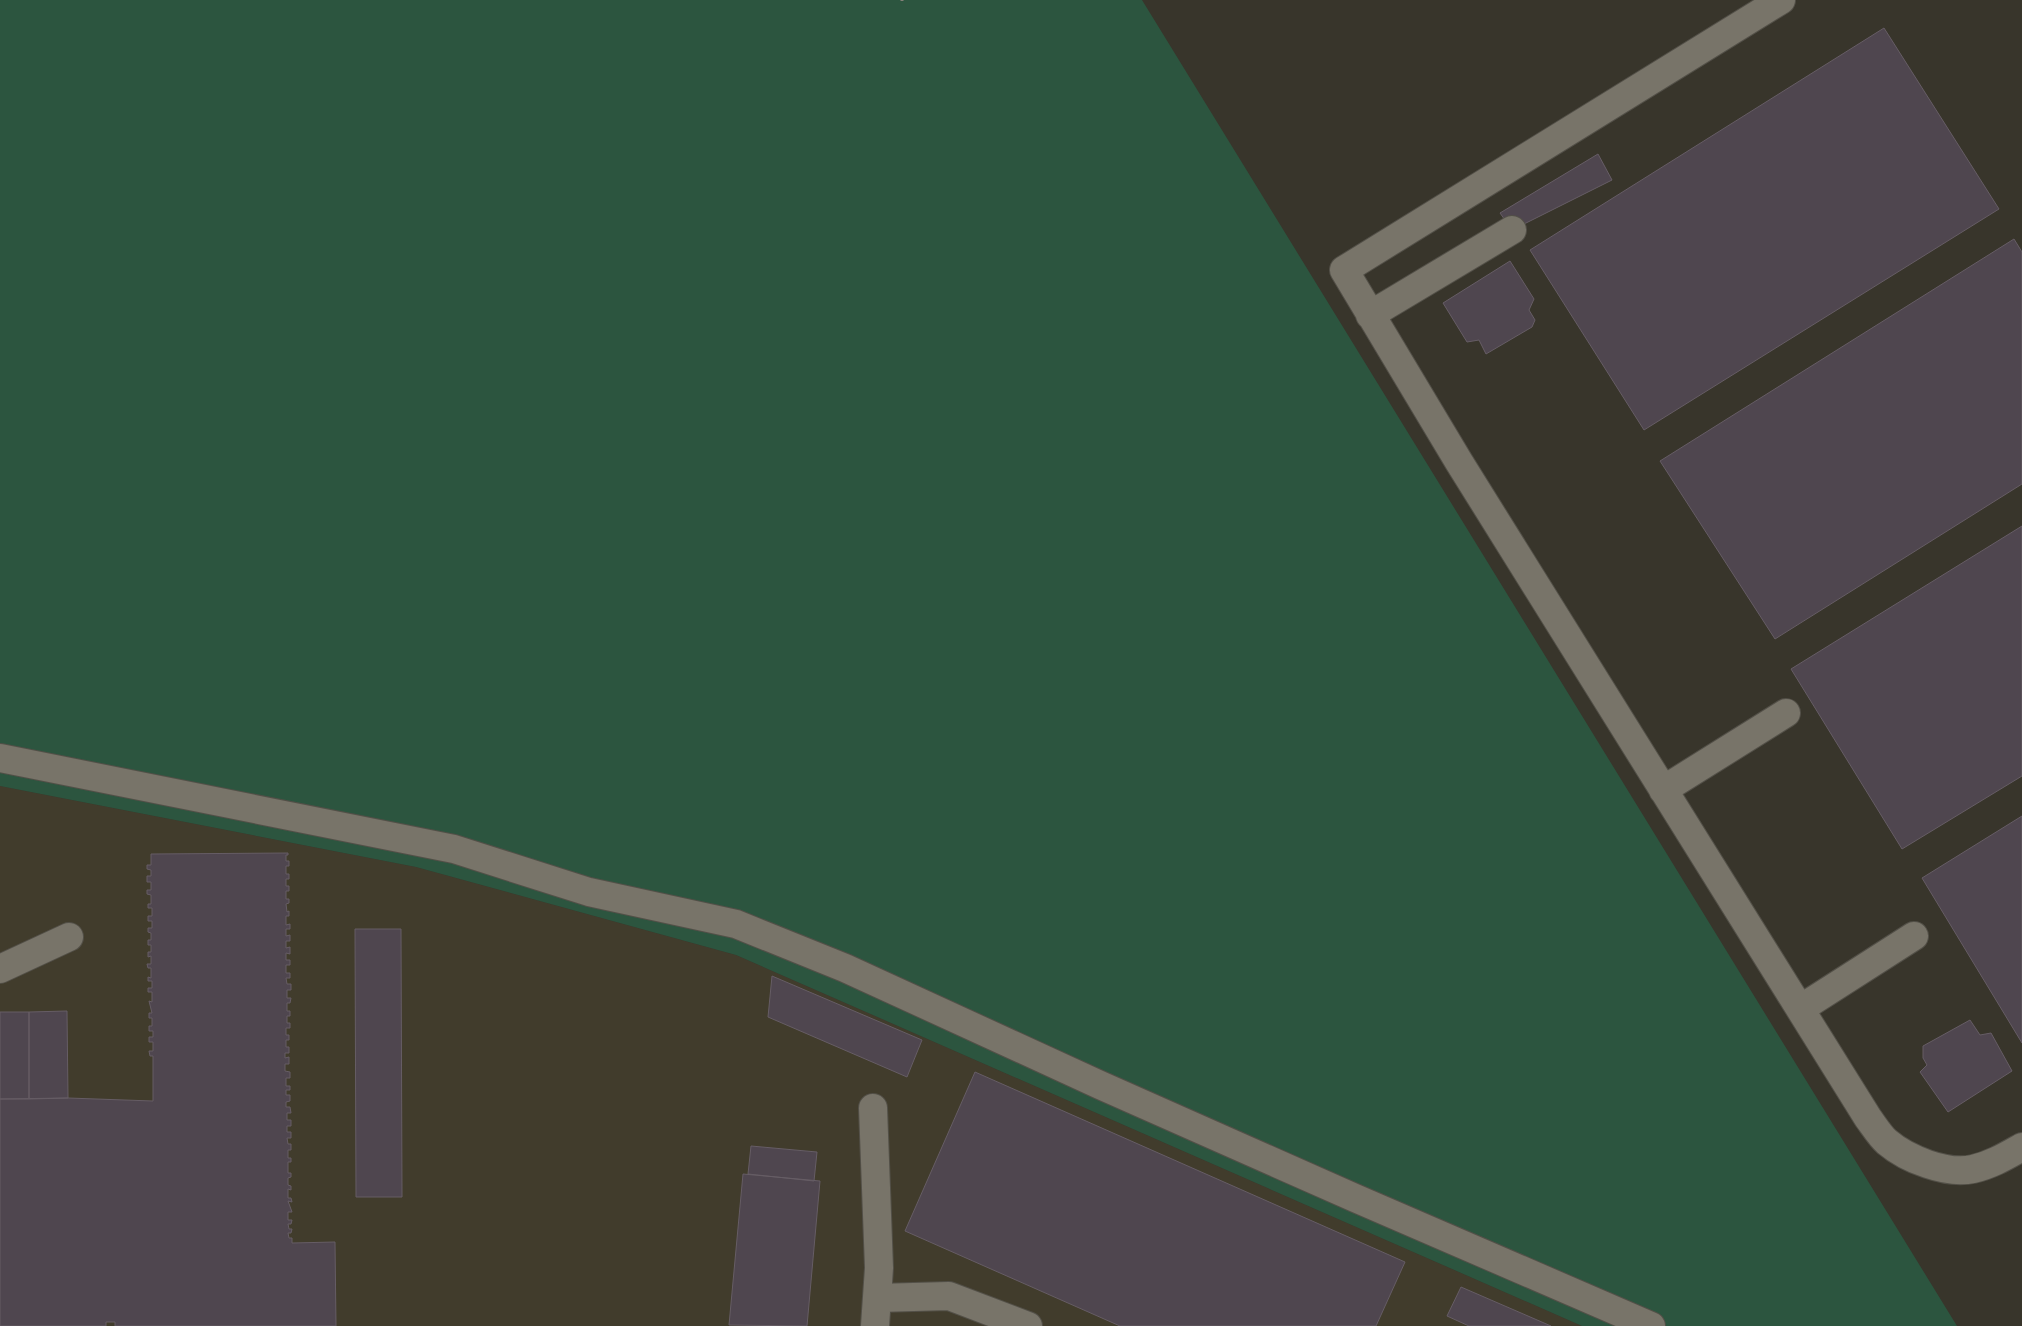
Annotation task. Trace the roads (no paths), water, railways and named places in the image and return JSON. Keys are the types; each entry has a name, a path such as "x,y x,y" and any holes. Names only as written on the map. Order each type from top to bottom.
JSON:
{"lane":[{"path":"1781,0 1344,270 1459,462 1868,1118 1886,1142 1912,1158 1944,1168 1971,1169 2001,1159 2022,1147"},
{"path":"1370,315 1512,230"},
{"path":"1663,790 1786,713"},
{"path":"0,758 454,849 589,892 736,924 845,968 1100,1085 1327,1186 1651,1326"},
{"path":"1800,1009 1914,936"},
{"path":"0,969 69,937"},
{"path":"874,1108 879,1268 875,1326"},
{"path":"878,1298 949,1296 1028,1326"}]}
